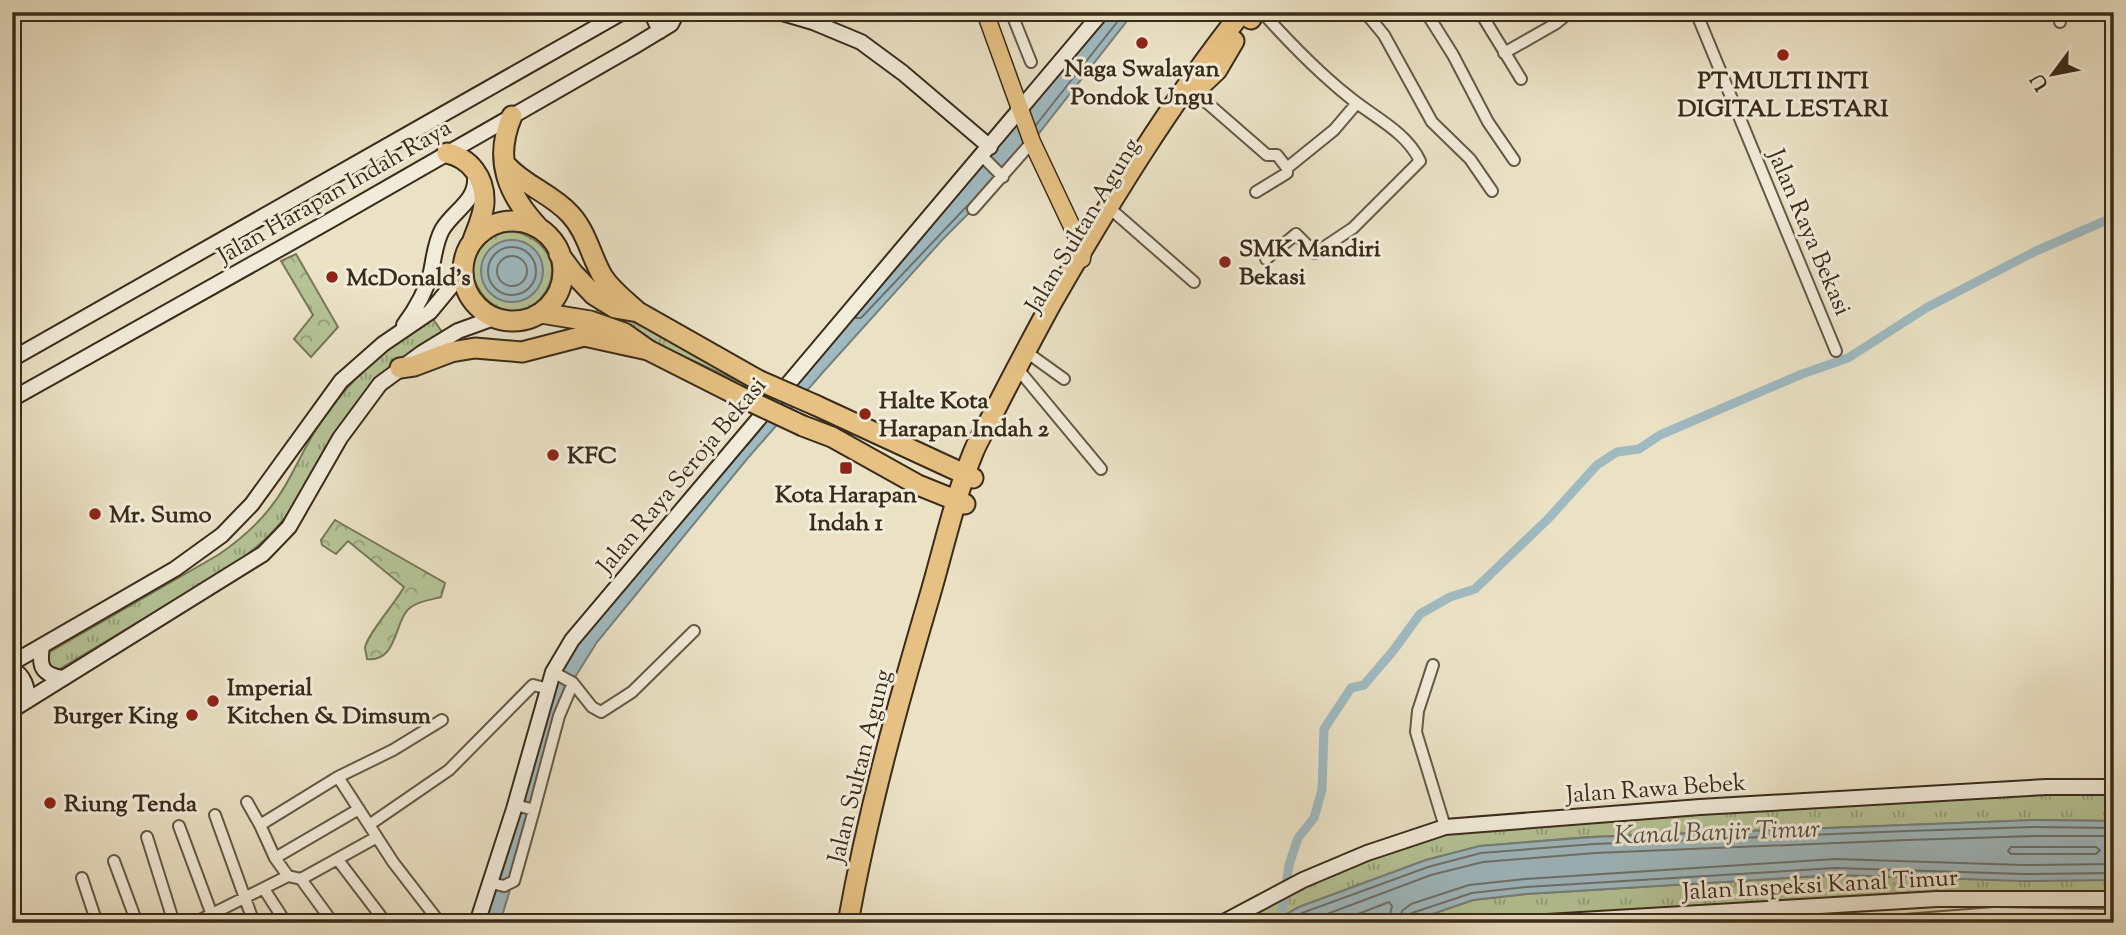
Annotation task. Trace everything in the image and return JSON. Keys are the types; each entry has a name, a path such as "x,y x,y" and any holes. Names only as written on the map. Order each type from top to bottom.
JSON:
{"highway":[{"name":"Jalan Sultan Agung","path":"969,477 974,451 1010,379 1149,143 1226,43 1253,14"},
{"name":"Jalan Sultan Agung","path":"862,923 870,866 902,732 960,502 969,477 1082,259 1198,88 1217,70 1226,43"},
{"path":"512,116 504,139 503,153 509,184 520,208 551,239 573,273 594,295 614,308 638,312"},
{"path":"447,153 467,160 475,169 484,202 473,241 465,256 463,272 465,286 472,300 482,310 494,318 518,321 541,313 553,300 561,285 559,253"},
{"path":"506,165 519,179 572,215 583,232 603,277 638,312 758,380 969,477"},
{"path":"473,241 485,230 504,222 525,223 541,231"},
{"path":"541,313 590,321 624,333 648,350 737,395 832,437 930,490 960,502"},
{"path":"400,368 414,366 451,352 475,348 522,352 584,335 648,350"},
{"path":"940,464 962,461 974,451"},
{"path":"930,490 947,509 951,520"},
{"name":"Jalan Sultan Agung","path":"848,923 875,791 951,520 960,502"}],"main road":[{"path":"985,12 1021,115 1082,259"}],"street":[{"name":"Jalan Harapan Indah Raya","path":"12,359 623,12"},
{"path":"651,12 660,31"},
{"name":"Jalan Harapan Indah Raya","path":"12,399 660,31 674,20 677,12"},
{"path":"779,12 813,22 861,43 911,80 986,154 999,173"},
{"path":"1011,12 1031,62"},
{"name":"Jalan Raya Seroja Bekasi","path":"477,923 496,884 549,689 572,640 849,309 1021,115 1102,12"},
{"path":"1365,12 1395,53 1432,122 1471,159 1492,191"},
{"path":"1426,12 1453,55 1488,122 1514,160"},
{"path":"1480,12 1521,79"},
{"path":"1504,53 1555,24 1570,12"},
{"name":"Jalan Raya Bekasi","path":"1696,12 1836,351"},
{"path":"1253,14 1357,103 1399,134 1416,153 1420,163 1353,228 1316,253 1296,234 1266,259"},
{"path":"1198,88 1205,101 1267,155 1277,155 1287,168"},
{"path":"1256,192 1287,173 1287,168 1334,130 1357,103"},
{"path":"973,209 999,173 1032,142"},
{"path":"399,332 421,298 430,276 441,232 475,189 475,169"},
{"path":"1114,212 1194,282"},
{"path":"27,701 24,681 12,666 175,569 222,535 252,504 341,381 359,363 430,312 463,272"},
{"path":"12,710 264,554 289,527 351,420 380,384 458,331 494,318"},
{"path":"1032,356 1064,379"},
{"path":"1022,374 1101,468"},
{"path":"556,674 572,682 596,711 605,710 632,692 694,631"},
{"path":"42,646 42,667 50,676 62,678"},
{"path":"1433,665 1418,711 1416,732 1445,827"},
{"path":"496,884 514,881 559,716 572,682"},
{"path":"369,825 449,770 533,685 549,689"},
{"path":"260,825 338,777 393,750 442,720"},
{"path":"338,777 377,837 440,923"},
{"name":"Jalan Rawa Bebek","path":"1222,923 1303,880 1367,853 1445,827 1700,807 2046,787 2114,787"},
{"path":"247,802 275,858 288,876 301,879 377,837"},
{"path":"517,805 533,809"},
{"path":"275,858 359,809"},
{"path":"215,815 254,923"},
{"path":"179,826 213,918"},
{"path":"147,837 174,923"},
{"path":"338,860 386,923"},
{"path":"114,861 137,923"},
{"path":"194,923 213,918 245,897 288,876"},
{"path":"82,878 97,923"},
{"path":"301,879 333,923"},
{"path":"264,889 286,923"},
{"name":"Jalan Inspeksi Kanal Timur","path":"1530,923 1937,899 1994,912 2027,897 2114,899"},
{"path":"1866,923 1994,912 2114,915"}],"green space":[{"path":"509,231 530,237 539,243 546,251 552,270 546,291 530,308 512,312 495,306 481,292 473,275 473,258 485,242"},
{"path":"296,254 338,327 311,357 294,339 313,315 281,261"},
{"path":"599,305 770,387 765,394 595,315"},
{"path":"431,316 442,332 392,367 366,392 337,431 297,501 268,536 233,565 53,673 46,658 48,653 218,555 247,533 279,496 317,428 347,388 385,351"},
{"path":"335,520 445,583 441,597 422,602 406,612 388,650 376,659 367,659 365,648 404,587 348,541 336,554 322,545 321,540"},
{"path":"2114,788 2114,821 2040,820 1588,837 1480,846 1426,860 1299,907 1271,923 1222,923 1303,880 1445,827"},
{"path":"1836,875 2114,879 2114,899 2027,897 1530,923 1406,923 1473,900 1526,894"}],"water":[{"path":"1102,12 1134,12 1032,142 747,459 597,642 572,682 500,923 478,923 553,672"},
{"path":"512,240 534,249 543,271 534,293 512,302 490,293 481,271 490,249"},
{"path":"2034,820 2114,821 2114,880 2023,881 1836,875 1526,894 1473,900 1406,923 1271,923 1299,907 1426,860 1480,846 1594,837"}],"waterway":[{"path":"1281,918 1289,865 1298,838 1314,818 1322,790 1324,729 1351,688 1364,685 1420,614 1450,597 1475,589 1548,519 1597,465 1617,452 1639,449 1660,435 1802,374 1848,358 1926,308 2036,251 2114,217"}],"place":[{"name":"Naga Swalayan Pondok Ungu","path":"1142,43"},
{"name":"PT MULTI INTI DIGITAL LESTARI","path":"1783,55"},
{"name":"SMK Mandiri Bekasi","path":"1225,262"},
{"name":"McDonald's","path":"332,277"},
{"name":"Halte Kota Harapan Indah 2","path":"865,414"},
{"name":"KFC","path":"553,455"},
{"name":"Kota Harapan Indah 1","path":"846,468"},
{"name":"Mr. Sumo","path":"95,514"},
{"name":"Imperial Kitchen & Dimsum","path":"213,701"},
{"name":"Burger King","path":"192,715"},
{"name":"Riung Tenda","path":"50,803"}],"water label":[{"name":"Kanal Banjir Timur","path":"1717,831"}]}
